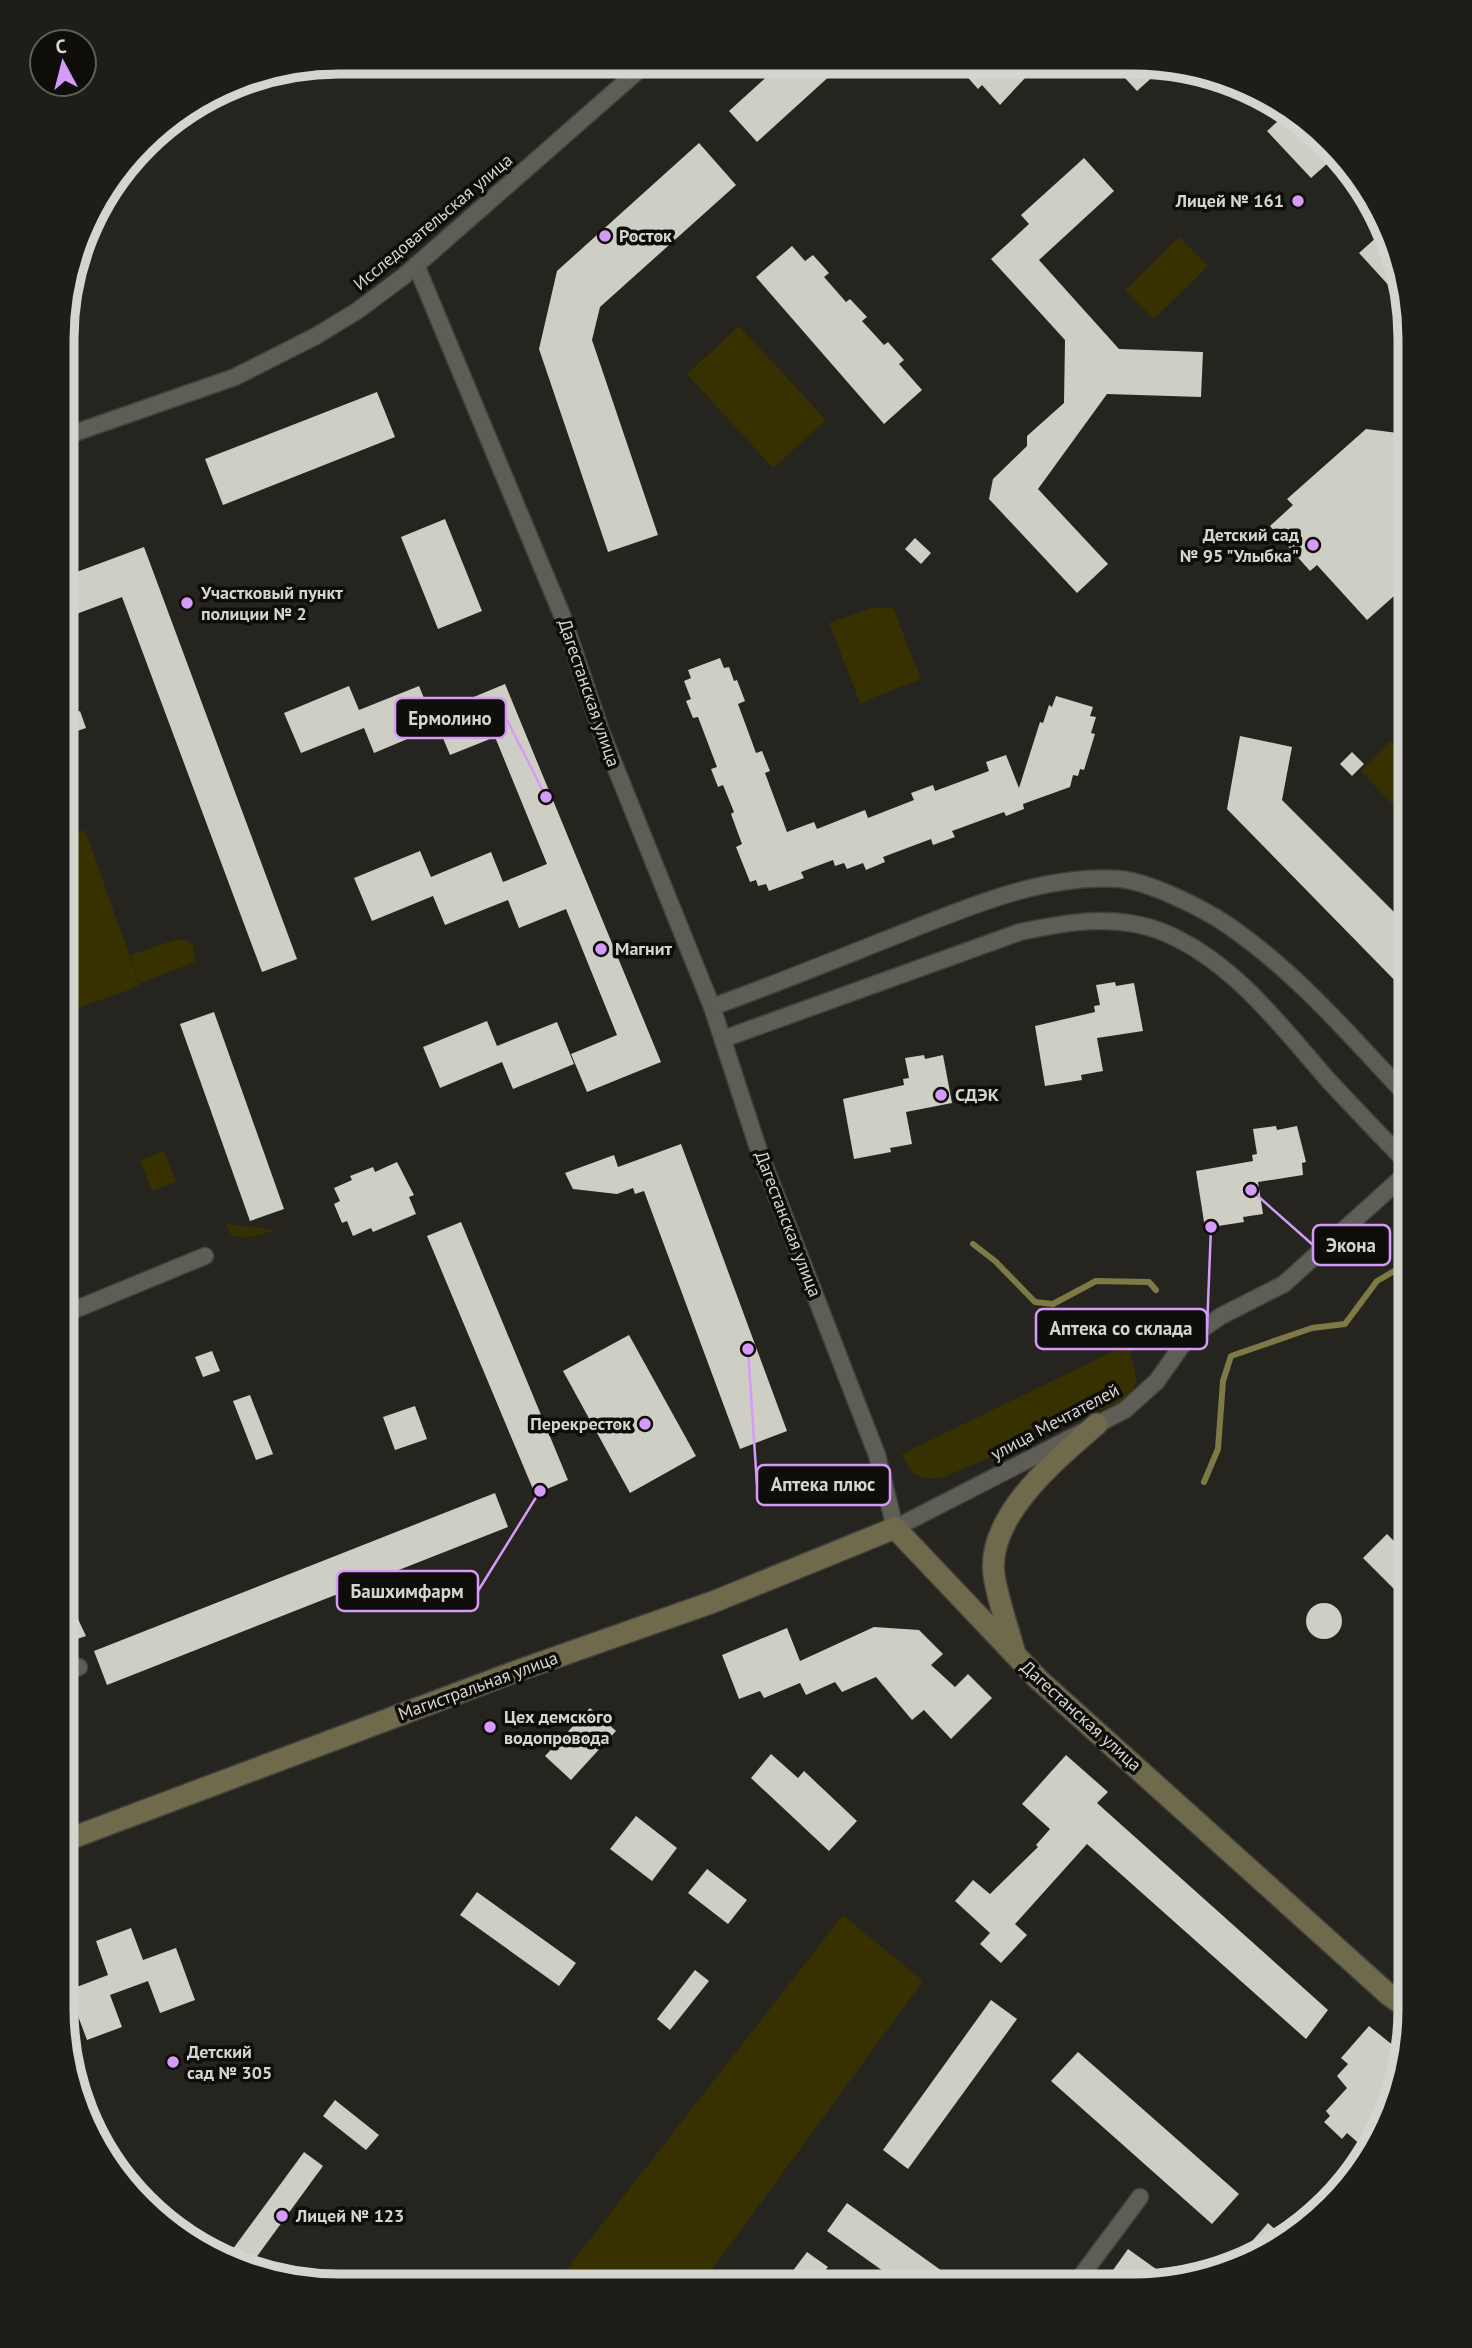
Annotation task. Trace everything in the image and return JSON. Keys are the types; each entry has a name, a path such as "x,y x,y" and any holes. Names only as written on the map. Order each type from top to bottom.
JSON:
{"street":[{"name":"Исследовательская улица","path":"74,433 200,391 269,361 357,311 416,265 634,74"},
{"name":"Дагестанская улица","path":"416,265 562,615 602,734 712,1007 759,1151 877,1455 895,1528 1015,1656 1398,2001"},
{"path":"712,1007 956,912 1028,889 1078,879 1122,879 1153,888 1224,923 1278,964 1398,1087"},
{"path":"723,1039 1020,932 1067,922 1118,922 1163,932 1215,962 1268,1009 1330,1082 1398,1155"},
{"name":"улица Мечтателей","path":"895,1528 1125,1410 1157,1381 1185,1341 1221,1317 1284,1284 1398,1179"},
{"path":"74,1310 205,1256"},
{"path":"1015,1656 994,1573 996,1541 1009,1516 1053,1462 1097,1424"},
{"name":"Магистральная улица","path":"74,1837 517,1671 713,1602 895,1528"},
{"path":"74,1669 79,1667"},
{"path":"1083,2274 1140,2197"}],"shaded area":[{"path":"1179,237 1208,266 1154,319 1125,290"},
{"path":"739,326 826,420 773,468 687,374"},
{"path":"871,608 893,608 921,679 860,703 829,623"},
{"path":"1390,741 1398,749 1398,810 1361,771"},
{"path":"85,830 140,986 74,1009 74,834"},
{"path":"174,940 186,940 193,945 195,962 140,983 130,955"},
{"path":"164,1151 176,1182 152,1191 140,1160"},
{"path":"226,1224 276,1230 243,1237 231,1235"},
{"path":"1169,1324 1163,1335 1129,1353 1136,1378 1130,1395 1124,1400 944,1477 918,1475 905,1461 902,1454"},
{"path":"843,1915 923,1981 709,2274 563,2274"}],"building":[{"path":"770,74 832,74 757,142 729,111"},
{"path":"965,74 1023,74 1026,77 1000,105 982,85 978,89"},
{"path":"1121,74 1155,75 1137,91"},
{"path":"1281,118 1321,151 1324,155 1322,157 1328,163 1311,178 1267,131"},
{"path":"699,143 736,185 600,307 592,340 658,535 608,552 539,349 557,271"},
{"path":"1084,158 1114,191 1039,260 1119,349 1203,352 1201,397 1107,394 1038,489 1108,564 1077,593 989,499 993,479 1027,446 1027,436 1064,403 1065,340 991,259 1029,224 1021,215"},
{"path":"1378,236 1394,291 1359,253"},
{"path":"792,246 805,261 813,255 829,273 824,277 846,302 850,299 867,317 862,321 884,345 888,342 904,360 899,364 922,390 884,424 756,277"},
{"path":"377,392 395,437 223,505 205,459"},
{"path":"1366,429 1398,433 1398,593 1367,620 1317,565 1310,571 1270,526 1293,505 1287,499"},
{"path":"445,519 482,611 438,629 401,537"},
{"path":"915,538 931,553 921,564 905,549"},
{"path":"144,547 297,959 262,972 122,597 74,615 74,573"},
{"path":"720,658 724,668 729,667 734,681 737,680 745,701 738,704 756,753 762,751 770,771 765,773 787,832 814,822 817,829 865,810 868,818 914,800 911,793 933,785 935,791 989,771 986,762 1006,755 1019,788 1040,722 1043,723 1049,705 1052,707 1056,696 1093,707 1090,716 1096,717 1091,733 1095,734 1084,770 1080,769 1078,776 1073,775 1070,787 1023,804 1024,809 1006,816 1004,812 952,831 955,837 933,845 931,839 883,857 885,862 866,870 863,863 847,869 844,863 835,866 833,860 801,872 804,878 769,891 766,884 758,886 756,880 750,882 736,847 742,844 731,814 734,812 723,785 718,787 711,769 717,767 698,717 693,718 686,701 691,699 684,681 691,678 688,670"},
{"path":"505,684 661,1062 587,1092 571,1054 617,1035 566,909 519,928 508,900 445,925 433,896 372,921 354,878 420,851 431,877 491,852 503,882 547,864 495,737 450,755 433,714"},
{"path":"349,686 359,710 419,686 436,727 374,753 364,728 301,753 284,713"},
{"path":"80,711 86,728 74,732 74,713"},
{"path":"1240,736 1292,747 1282,800 1398,916 1398,984 1227,809"},
{"path":"1352,752 1364,764 1352,776 1340,764"},
{"path":"1115,982 1116,986 1134,983 1143,1031 1097,1038 1103,1071 1081,1075 1082,1080 1045,1086 1035,1026 1095,1012 1094,1006 1100,1005 1096,985"},
{"path":"214,1012 284,1209 250,1221 180,1024"},
{"path":"487,1021 497,1046 557,1022 574,1064 513,1089 502,1062 440,1088 423,1047"},
{"path":"924,1055 925,1059 943,1055 952,1103 906,1112 912,1144 890,1148 891,1152 854,1159 843,1099 904,1085 903,1079 909,1078 905,1058"},
{"path":"1276,1126 1277,1130 1297,1126 1306,1162 1302,1163 1303,1175 1258,1182 1263,1214 1243,1217 1244,1222 1205,1228 1196,1171 1253,1161 1252,1155 1257,1154 1253,1129"},
{"path":"681,1144 787,1431 740,1449 644,1191 635,1194 633,1188 617,1194 573,1189 565,1173 614,1155 618,1167"},
{"path":"397,1162 414,1195 409,1197 416,1214 373,1232 371,1228 353,1236 347,1221 342,1223 334,1204 340,1201 334,1188 352,1180 350,1176 373,1167 375,1172"},
{"path":"461,1222 568,1480 535,1494 427,1236"},
{"path":"629,1335 696,1456 630,1493 563,1371"},
{"path":"212,1351 220,1371 203,1377 195,1357"},
{"path":"250,1395 273,1454 256,1460 233,1401"},
{"path":"415,1406 427,1439 395,1450 383,1417"},
{"path":"495,1493 508,1527 107,1685 94,1651"},
{"path":"1387,1534 1398,1545 1398,1553 1394,1557 1398,1561 1398,1587 1395,1590 1363,1558"},
{"path":"1324,1603 1337,1608 1342,1621 1337,1634 1324,1639 1311,1634 1306,1621 1311,1608"},
{"path":"74,1610 86,1636 74,1640"},
{"path":"874,1627 919,1630 943,1654 931,1665 955,1687 968,1674 992,1698 951,1739 924,1710 912,1720 876,1677 842,1692 835,1682 806,1695 800,1683 764,1698 760,1691 739,1699 722,1655 787,1628 800,1661"},
{"path":"590,1708 616,1731 571,1780 545,1756"},
{"path":"771,1754 798,1778 804,1771 857,1821 829,1851 751,1778"},
{"path":"1066,1755 1108,1792 1097,1803 1328,2010 1306,2039 1087,1844 1015,1924 1027,1935 1001,1963 980,1944 990,1933 955,1901 973,1880 990,1894 1038,1847 1036,1845 1050,1829 1022,1804"},
{"path":"636,1816 677,1848 652,1881 610,1849"},
{"path":"707,1869 747,1900 728,1924 688,1893"},
{"path":"477,1892 576,1963 559,1986 460,1915"},
{"path":"131,1928 143,1960 176,1948 195,2000 160,2013 148,1981 110,1995 122,2027 87,2040 74,2008 74,1988 108,1975 96,1941"},
{"path":"695,1970 709,1981 670,2030 657,2019"},
{"path":"991,2000 1017,2019 908,2169 883,2150"},
{"path":"1369,2026 1395,2047 1384,2095 1361,2145 1347,2133 1342,2139 1324,2122 1330,2116 1326,2111 1347,2088 1337,2076 1348,2064 1341,2058"},
{"path":"1078,2052 1239,2194 1212,2224 1051,2081"},
{"path":"335,2100 379,2135 366,2150 323,2116"},
{"path":"304,2152 323,2166 254,2260 231,2251"},
{"path":"847,2203 946,2274 887,2274 827,2231"},
{"path":"1268,2223 1278,2232 1251,2247 1245,2249"},
{"path":"1128,2249 1156,2269 1151,2274 1110,2274"},
{"path":"807,2252 828,2267 822,2274 790,2274"}],"waterway":[{"path":"973,1244 995,1261 1035,1302 1053,1304 1096,1281 1149,1282 1156,1290"},
{"path":"1204,1482 1218,1449 1223,1381 1231,1356 1312,1328 1345,1324 1377,1281 1398,1269"}],"place":[{"name":"Лицей № 161","path":"1298,201"},
{"name":"Росток","path":"605,236"},
{"name":"Детский сад № 95 \"Улыбка\"","path":"1313,545"},
{"name":"Участковый пункт полиции № 2","path":"187,603"},
{"name":"Ермолино","path":"546,797"},
{"name":"Магнит","path":"601,949"},
{"name":"СДЭК","path":"941,1095"},
{"name":"Экона","path":"1251,1190"},
{"name":"Аптека со склада","path":"1211,1227"},
{"name":"Аптека плюс","path":"748,1349"},
{"name":"Перекресток","path":"645,1424"},
{"name":"Башхимфарм","path":"540,1491"},
{"name":"Цех демского водопровода","path":"490,1727"},
{"name":"Детский сад № 305","path":"173,2062"},
{"name":"Лицей № 123","path":"282,2216"}]}
